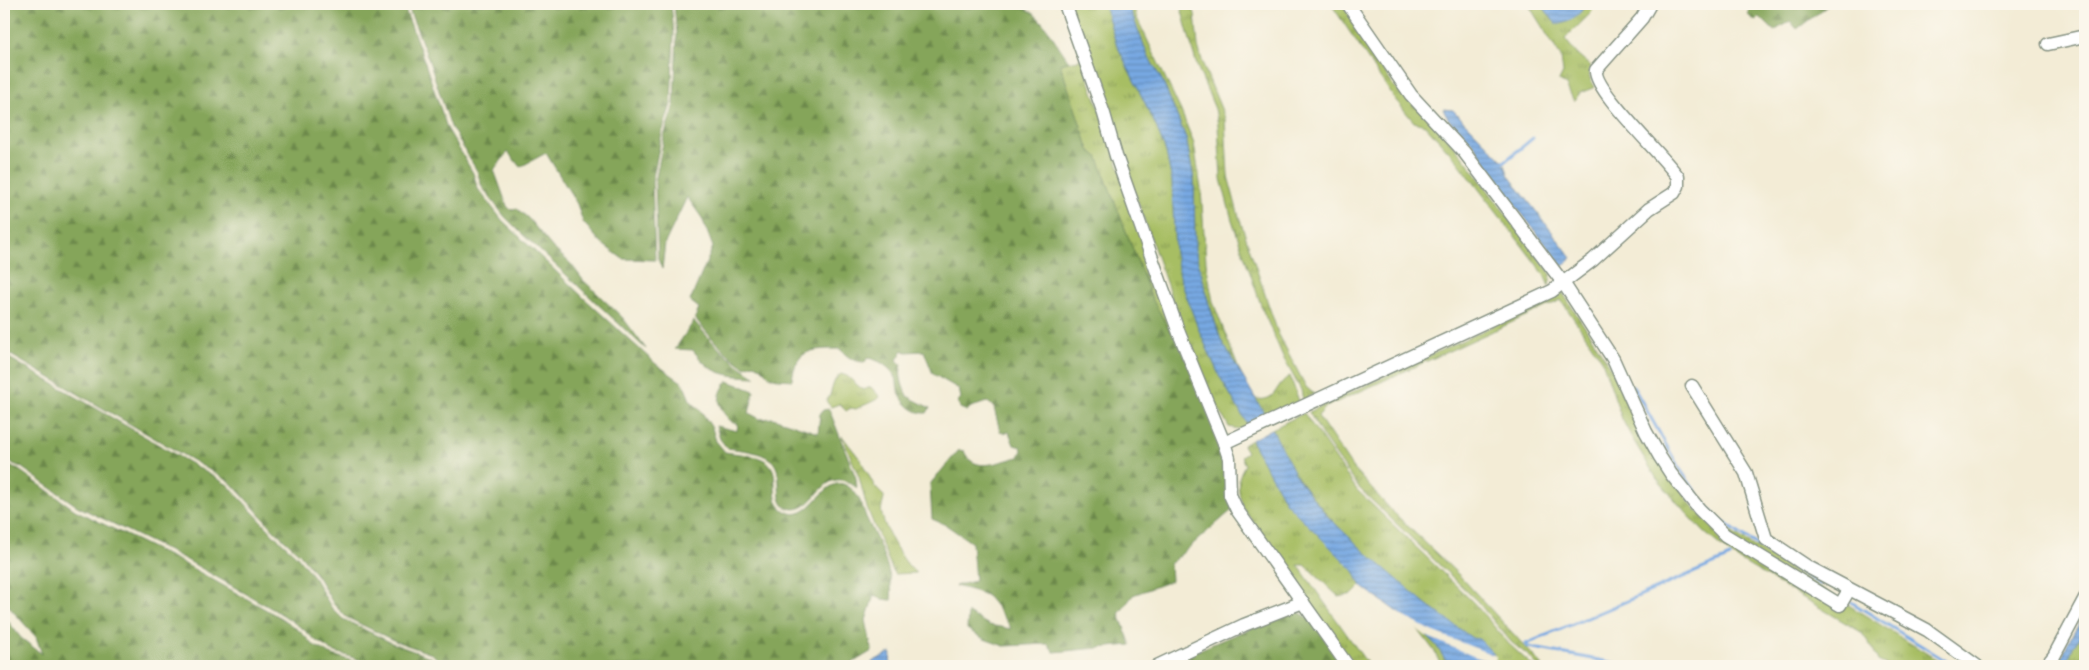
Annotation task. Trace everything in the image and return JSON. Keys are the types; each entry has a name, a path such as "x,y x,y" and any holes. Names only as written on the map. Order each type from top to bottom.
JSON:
{"street":[{"path":"1065,4 1154,264 1179,333 1224,443 1229,458 1230,495 1237,510 1348,666"},
{"path":"1348,4 1411,95 1464,152 1564,284 1613,359 1646,432 1660,457 1699,509 1725,535 1840,605 1848,590"},
{"path":"1224,443 1552,291 1564,284 1649,209 1674,193 1678,186 1678,177 1604,92 1595,74 1596,70 1642,18 1650,4"},
{"path":"2048,44 2085,36"},
{"path":"1692,386 1746,473 1766,539 1808,567 1848,590 1927,630 1948,643 1977,666"},
{"path":"2046,666 2054,656 2085,598"},
{"path":"1157,666 1244,625 1303,602"}],"green space":[{"path":"4,4 403,4 447,128 473,173 478,189 502,220 656,364 683,383 690,400 701,411 712,428 716,441 725,452 753,456 769,464 775,477 776,499 779,506 785,511 794,514 802,512 836,484 846,485 856,494 883,554 891,586 891,600 882,599 874,595 866,620 872,651 847,666 446,666 432,654 395,641 346,617 334,605 318,577 300,554 276,532 230,482 4,351"},
{"path":"407,4 671,4 674,34 671,104 662,133 652,182 655,260 623,259 601,243 583,222 577,204 546,153 520,167 508,152 494,170 507,206 511,210 516,208 528,218 552,247 571,264 583,280 623,318 646,349 520,232 505,217 482,187 477,171 451,127 428,58"},
{"path":"674,4 1012,4 1017,8 1033,13 1050,33 1069,61 1060,64 1089,150 1097,156 1152,299 1170,331 1176,335 1224,448 1232,510 1170,564 1171,581 1133,595 1119,614 1131,645 1054,652 1048,644 1004,646 984,639 967,629 968,613 989,625 1011,629 988,597 955,586 975,581 972,543 946,525 932,519 930,484 959,450 964,451 974,463 988,464 1019,457 1022,450 1021,447 1014,445 1009,432 1002,433 1000,431 994,408 988,402 971,407 967,411 960,408 958,401 961,398 959,389 933,374 924,351 906,352 903,350 897,360 902,365 901,377 907,396 930,408 927,413 917,412 905,403 900,394 896,378 887,367 875,360 867,358 865,362 857,361 848,357 840,349 814,350 807,352 797,362 792,380 776,379 757,365 745,367 731,357 695,318 699,308 690,301 713,247 702,218 687,197 665,243 662,269 658,259 655,182 665,133 674,105 677,34"},
{"path":"1069,4 1104,4 1116,43 1156,126 1166,152 1172,181 1175,253 1181,281 1198,328 1219,375 1249,427 1238,429 1229,427 1200,373 1175,308"},
{"path":"1128,4 1133,4 1136,16 1181,111 1194,144 1201,189 1206,262 1213,302 1241,375 1221,340 1198,267 1195,250 1194,180 1186,138 1163,82 1148,56"},
{"path":"1180,4 1191,4 1195,14 1198,46 1204,67 1225,118 1228,176 1239,217 1278,333 1306,387 1314,394 1303,400 1301,390 1284,359 1263,311 1232,220 1221,179 1218,125 1215,109 1197,66"},
{"path":"1331,4 1342,4 1393,85 1433,122 1461,154 1551,274 1549,286 1543,273 1458,162 1425,125 1414,122 1394,98"},
{"path":"1528,4 1541,4 1552,19 1584,8 1586,4 1595,4 1591,13 1565,39 1577,54 1591,66 1589,72 1595,87 1580,93 1574,101 1566,85 1559,81 1563,73 1561,57"},
{"path":"1749,4 1830,4 1797,29 1790,21 1774,31 1760,17 1755,21 1748,15"},
{"path":"1082,59 1176,335 1170,331 1152,299 1097,156 1089,150 1060,64"},
{"path":"1563,293 1612,369 1636,424 1695,510 1947,666 1887,665 1878,661 1873,649 1861,632 1734,557 1704,532 1657,479 1622,419 1602,360 1561,300 1326,407 1318,416 1352,467 1392,511 1460,576 1543,666 1538,666 1511,642 1477,601 1359,488 1323,437 1309,412"},
{"path":"694,321 723,352 756,377 728,375 706,365 693,350 675,349"},
{"path":"4,355 228,485 274,535 297,556 315,579 331,607 343,619 394,644 430,657 441,666 379,666 332,651 283,615 185,559 77,506 21,467 4,460"},
{"path":"841,374 847,376 863,390 871,387 880,397 856,409 851,408 846,411 839,404 831,407 826,401 835,380"},
{"path":"1290,376 1299,401 1296,405 1267,418 1255,399 1268,398"},
{"path":"728,381 754,391 749,413 760,419 773,418 818,433 820,414 823,410 829,409 856,478 857,488 845,481 835,480 827,484 806,505 798,509 788,508 783,505 778,472 771,460 756,453 727,448 720,439 716,426 737,431 738,423 733,423 724,413 719,398"},
{"path":"1304,413 1357,490 1474,603 1509,644 1533,666 1491,666 1494,654 1389,574 1341,530 1295,473 1272,429"},
{"path":"842,436 860,459 875,487 884,496 882,512 887,529 900,554 916,573 894,574 867,508 859,477"},
{"path":"1251,440 1286,503 1354,571 1361,586 1353,594 1339,597 1305,565 1298,565 1369,666 1353,666 1244,509 1238,487 1245,465 1241,456 1247,452 1243,445"},
{"path":"4,464 19,470 75,510 183,563 281,618 301,632 312,644 330,654 368,666 4,666 4,616 21,638 42,654 36,637 10,608 4,598"},
{"path":"1293,610 1301,613 1315,625 1342,666 1161,666"},
{"path":"1414,624 1436,645 1449,666 1441,666 1435,652"},
{"path":"2085,625 2085,666 2066,666 2073,647 2082,635 2081,631"}],"water":[{"path":"1104,4 1128,4 1148,56 1163,82 1186,138 1194,180 1195,250 1209,305 1221,340 1267,418 1249,427 1219,375 1198,328 1181,281 1175,253 1172,181 1166,152 1156,126 1116,43"},
{"path":"1541,4 1586,4 1574,18 1565,23 1556,24"},
{"path":"1443,109 1453,110 1504,162 1509,176 1572,258 1562,266 1493,176 1477,149 1453,124"},
{"path":"1272,429 1298,479 1328,517 1427,605 1472,638 1479,639 1494,654 1491,666 1449,666 1436,645 1414,624 1361,586 1354,571 1286,503 1251,440"},
{"path":"2085,614 2085,625 2081,631 2082,634 2073,647 2066,666 2059,666 2067,644"},
{"path":"891,652 890,666 873,666 872,662"}],"pier":[{"path":"1388,608 1431,631 1496,656 1495,663 1426,636"}],"waterway":[{"path":"1504,162 1533,138"},
{"path":"1633,386 1678,466 1702,501 1716,517 1820,584"},
{"path":"1631,666 1528,647 1526,644 1730,557"},
{"path":"1851,602 1954,666"}]}
